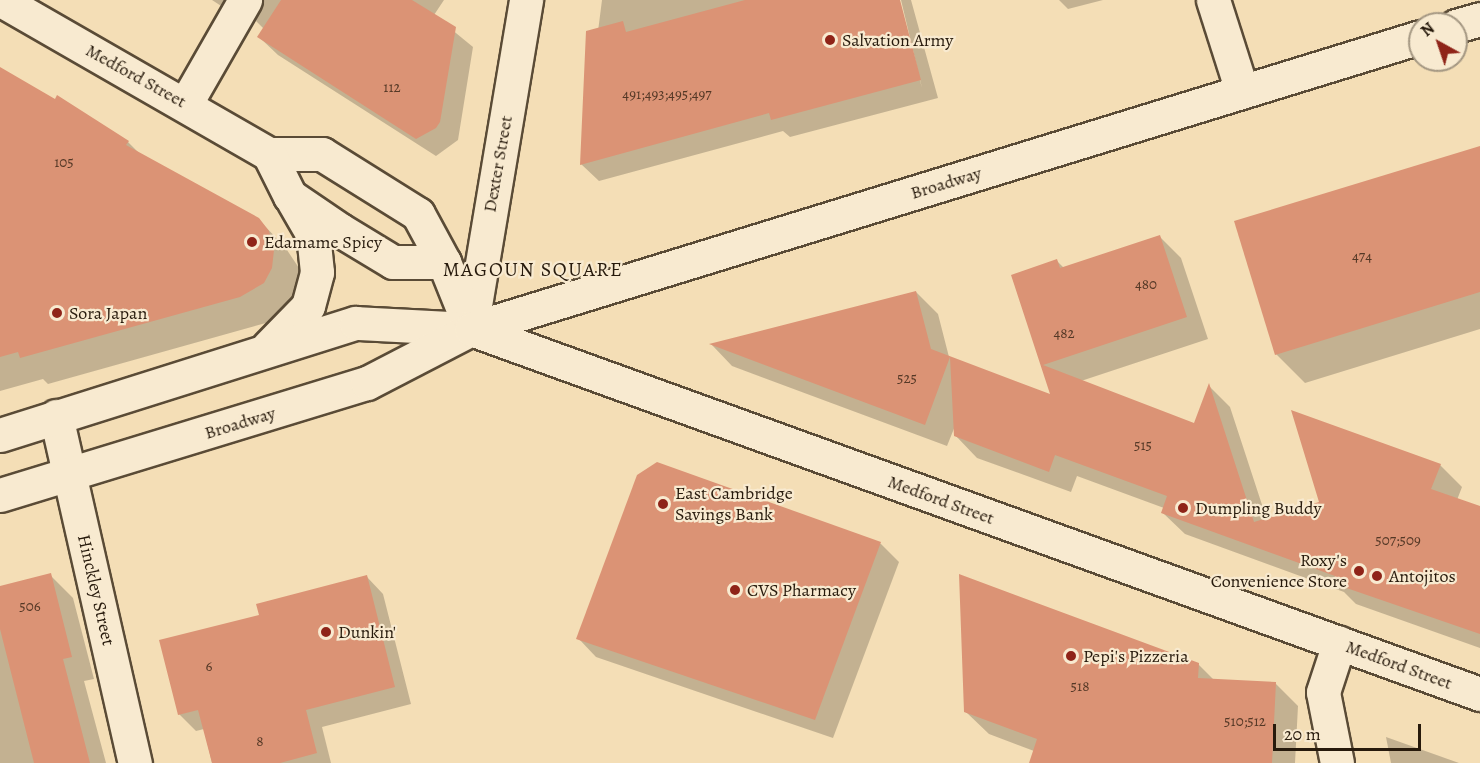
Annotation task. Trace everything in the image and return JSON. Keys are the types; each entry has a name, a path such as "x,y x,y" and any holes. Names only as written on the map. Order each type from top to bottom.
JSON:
{"main road":[{"name":"Medford Street","path":"2,0 186,103 269,154"},
{"path":"186,103 245,0"},
{"name":"Dexter Street","path":"471,329 526,0"},
{"path":"1213,0 1242,91"},
{"name":"Broadway","path":"0,495 367,383 471,329 1408,41"},
{"path":"266,349 308,306 317,272 313,236 269,154 322,154 418,214 444,262 471,329"},
{"path":"290,196 393,262 444,262"},
{"name":"Broadway","path":"0,435 266,349 356,323 471,329"},
{"name":"Medford Street","path":"471,329 1480,694"},
{"name":"Hinckley Street","path":"56,416 135,763"},
{"path":"1337,763 1323,692 1339,643"}],"building":[{"path":"281,0 412,0 456,27 440,122 436,128 416,139 257,37"},
{"path":"745,0 900,0 921,80 771,120 769,113 580,165 586,31 623,21 626,32"},
{"path":"0,67 55,99 57,95 129,141 126,145 259,218 269,231 274,250 272,268 264,283 240,297 20,358 18,352 0,357"},
{"path":"1480,146 1480,292 1275,355 1234,221"},
{"path":"1160,235 1187,317 1043,365 1194,423 1209,383 1254,522 1319,502 1291,410 1441,464 1431,489 1480,506 1480,634 1332,583 1335,576 1161,513 1167,496 1055,455 1049,472 954,436 950,357 925,425 709,344 916,291 931,349 1050,394 1011,275 1057,259 1060,268"},
{"path":"657,462 881,542 815,720 576,639 637,475"},
{"path":"51,573 72,657 63,659 90,763 34,763 0,629 0,586"},
{"path":"959,574 1199,663 1198,678 1276,682 1272,763 1029,763 1037,739 964,712"},
{"path":"367,575 395,687 306,710 317,753 280,763 212,763 198,710 178,715 159,640 259,615 256,604"}],"place":[{"name":"Salvation Army","path":"830,40"},
{"name":"Edamame Spicy","path":"252,242"},
{"name":"Sora Japan","path":"57,313"},
{"name":"East Cambridge Savings Bank","path":"663,504"},
{"name":"Dumpling Buddy","path":"1183,508"},
{"name":"Roxy's Convenience Store","path":"1359,571"},
{"name":"Antojitos","path":"1377,576"},
{"name":"CVS Pharmacy","path":"735,590"},
{"name":"Dunkin'","path":"326,632"},
{"name":"Pepi's Pizzeria","path":"1071,656"}],"district":[{"name":"MAGOUN SQUARE","path":"533,269"}]}
